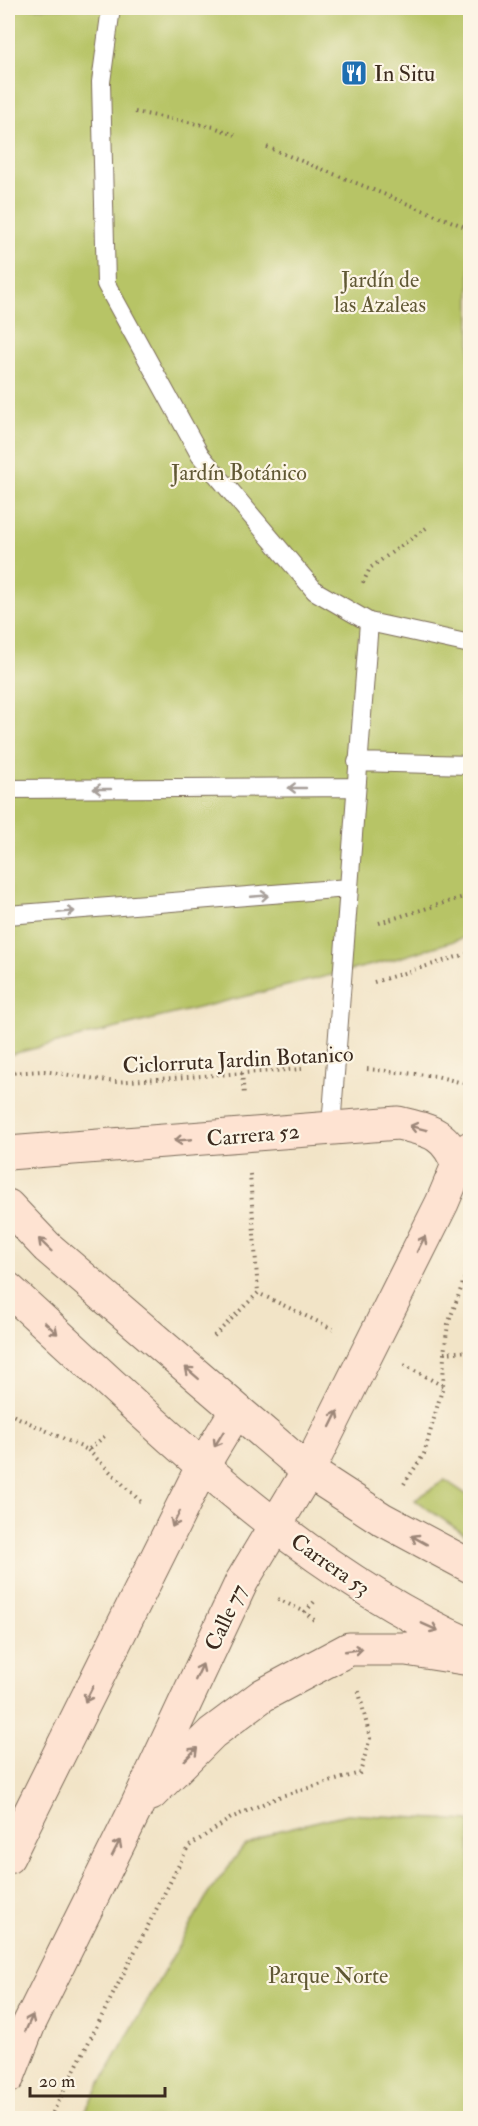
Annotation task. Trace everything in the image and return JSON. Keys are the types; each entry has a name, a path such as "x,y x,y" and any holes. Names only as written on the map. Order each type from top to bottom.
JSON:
{"main road":[{"name":"Carrera 52","path":"8,1153 398,1123 434,1132 464,1156"},
{"name":"Calle 77","path":"8,2077 29,2024 135,1810 242,1581 308,1471 464,1156"},
{"path":"8,1206 47,1247 308,1471 382,1519 471,1566"},
{"path":"8,1289 202,1467"},
{"path":"8,1857 202,1467 236,1411"},
{"name":"Carrera 53","path":"202,1467 340,1573 419,1622 471,1645"},
{"path":"135,1810 212,1733 263,1695 349,1649 406,1648 471,1659"}],"lane":[{"path":"111,8 101,82 106,284 200,455 315,591 369,622 471,644"},
{"path":"331,1127 369,622"},
{"path":"357,762 471,765"},
{"path":"8,789 356,787"},
{"path":"8,915 348,888"}],"path":[{"path":"102,106 214,128 235,135"},
{"path":"267,147 471,229"},
{"path":"349,610 370,568 429,526"},
{"path":"344,932 471,895"},
{"path":"340,992 471,953"},
{"name":"Ciclorruta Jardin Botanico","path":"8,1073 44,1071 115,1082 334,1067 436,1076 471,1085"},
{"path":"242,1073 258,1293"},
{"path":"443,1386 448,1324 471,1264"},
{"path":"444,1353 471,1351"},
{"path":"50,2118 188,1847 231,1818 261,1805 360,1773"}],"green space":[{"name":"Jardín Botánico","path":"8,8 470,8 470,936 392,960 8,1055"},
{"path":"445,1480 470,1497 470,1538 415,1500"},
{"name":"Parque Norte","path":"347,1814 470,1821 470,2118 81,2118 208,1894 244,1846 277,1831"}],"place":[{"name":"In Situ","path":"354,73"}],"park label":[{"name":"Jardín de las Azaleas","path":"380,292"}]}
